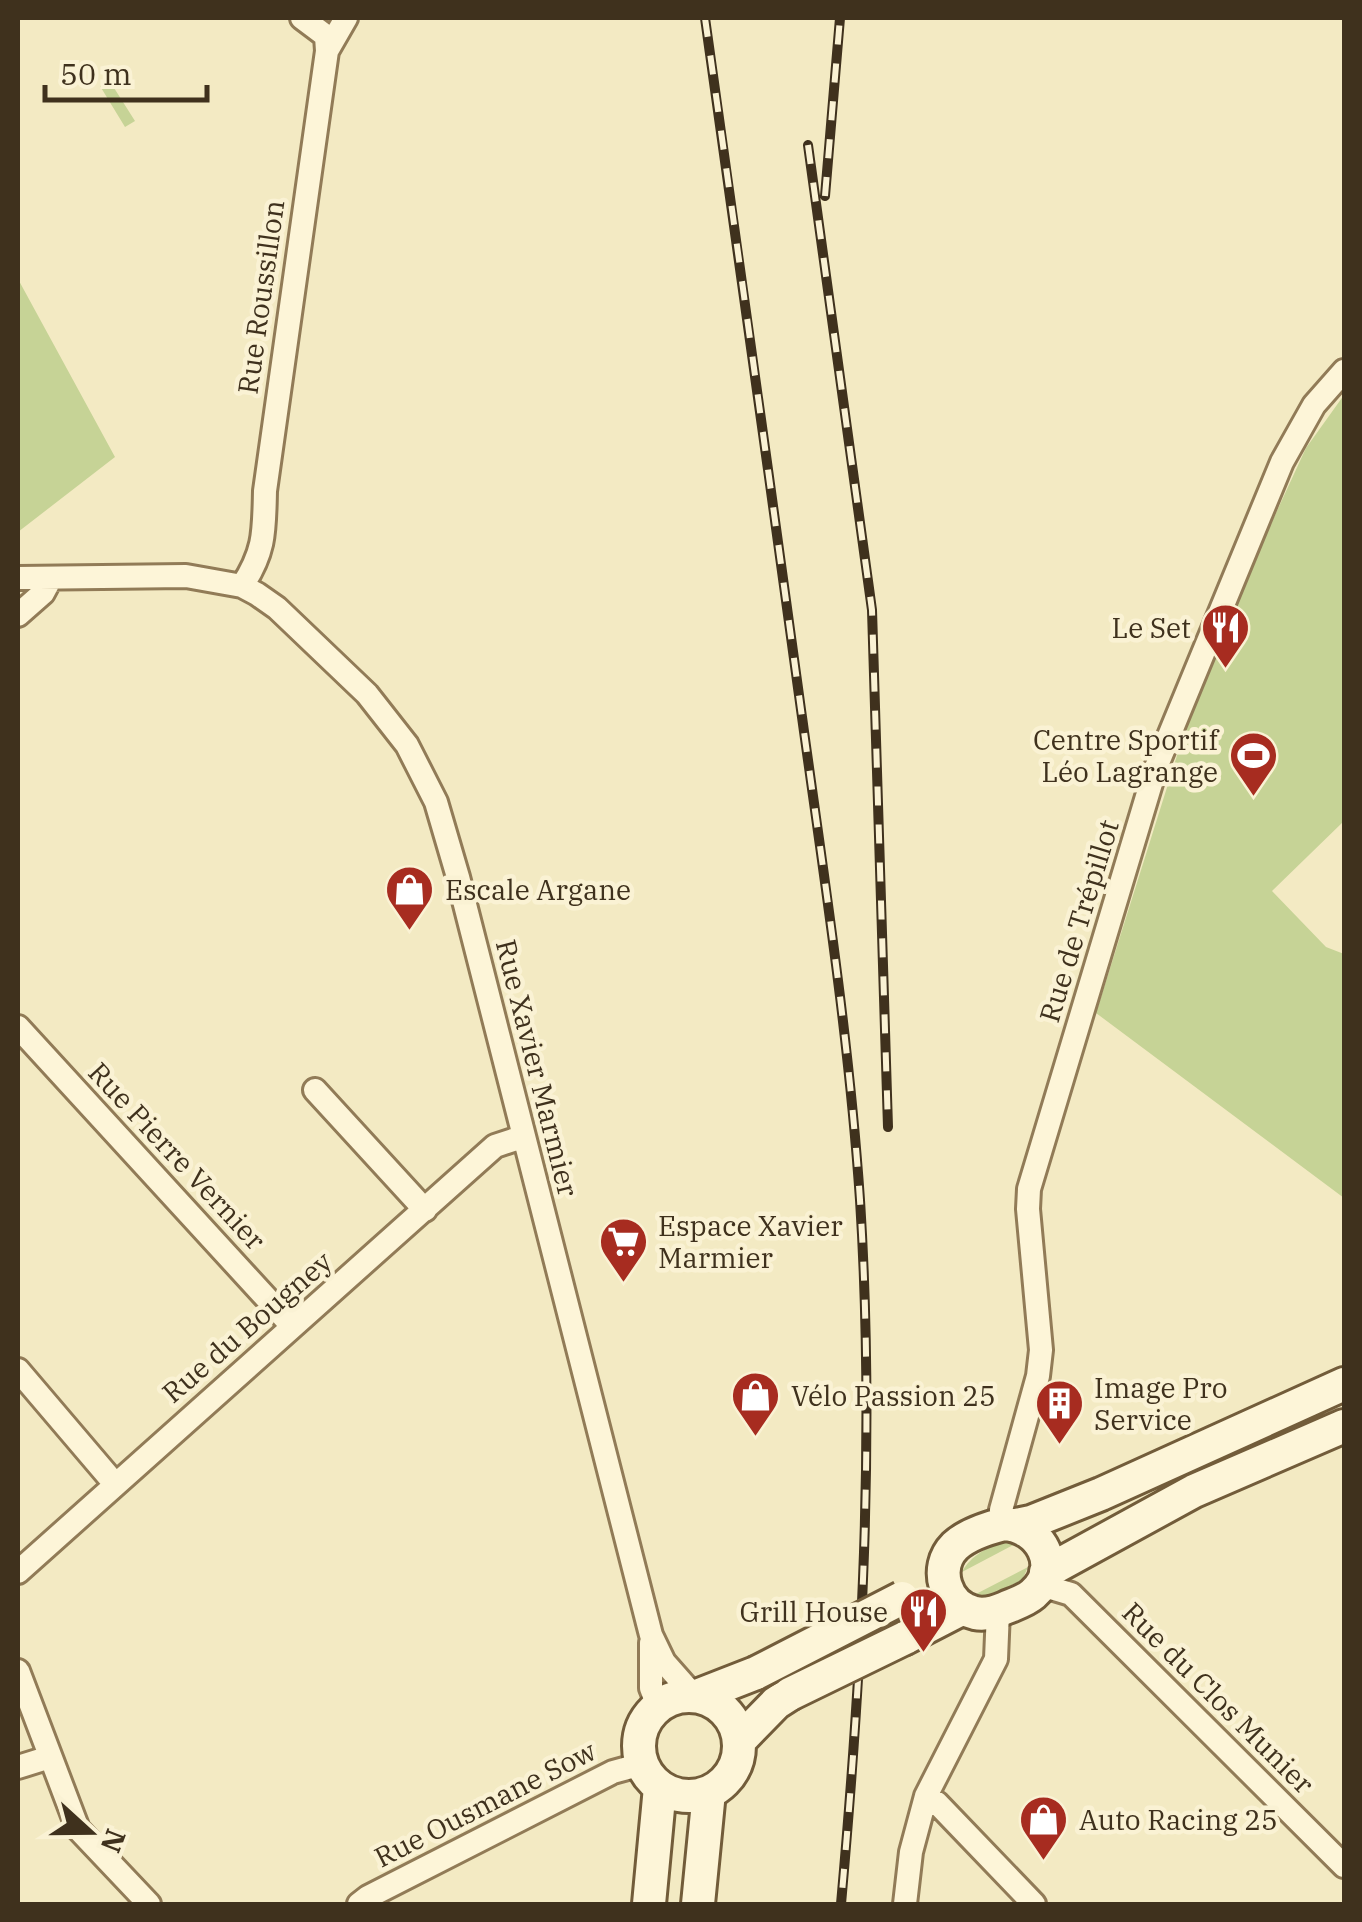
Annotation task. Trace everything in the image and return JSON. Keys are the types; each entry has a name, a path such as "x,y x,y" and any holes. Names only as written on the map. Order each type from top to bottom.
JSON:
{"main road":[{"path":"649,1904 651,1776 639,1752 642,1726 658,1706 756,1673 902,1598 944,1565 957,1544 1010,1524 1044,1518 1344,1384"},
{"path":"944,1565 946,1590 963,1608 982,1613 998,1611 1023,1600 1044,1578 1194,1491 1344,1426"},
{"path":"1010,1524 1028,1529 1044,1548 1044,1578"},
{"path":"738,1741 790,1694 963,1608"},
{"path":"651,1776 682,1796 709,1792 728,1777 738,1754 738,1741 726,1713 713,1702 696,1696"},
{"path":"698,1904 709,1792"}],"street":[{"path":"302,18 326,36 327,51"},
{"name":"Rue Roussillon","path":"242,586 258,562 263,546 265,491 327,51 346,18"},
{"name":"Rue de Trépillot","path":"1010,1524 1001,1510 1038,1376 1041,1350 1028,1209 1034,1171 1156,770 1282,462 1314,405 1344,370"},
{"path":"18,578 186,576 242,586"},
{"path":"18,615 43,593 51,578"},
{"name":"Rue Xavier Marmier","path":"242,586 277,608 367,694 407,745 436,802 651,1635 664,1662 696,1696"},
{"name":"Rue Pierre Vernier","path":"18,1027 292,1326"},
{"path":"316,1090 425,1210"},
{"name":"Rue du Bougney","path":"18,1572 495,1146 522,1137"},
{"path":"18,1370 115,1484"},
{"name":"Rue du Clos Munier","path":"1044,1578 1071,1594 1344,1866"},
{"path":"906,1904 911,1852 926,1796 996,1658 998,1611"},
{"name":"Rue Xavier Marmier","path":"651,1635 651,1688 658,1706"},
{"path":"18,1671 78,1829 149,1904"},
{"path":"18,1767 54,1766"},
{"name":"Rue Ousmane Sow","path":"359,1904 613,1772 651,1776"},
{"path":"926,1796 1034,1904"}],"green space":[{"path":"109,80 135,121 125,127 100,86"},
{"path":"18,279 115,457 18,532"},
{"name":"Centre Sportif Léo Lagrange","path":"1344,395 1344,821 1272,891 1326,947 1344,954 1344,1198 1096,1013 1186,727 1258,552 1306,448"},
{"path":"1010,1541 1017,1543 962,1572 982,1551"},
{"path":"1028,1567 1022,1580 986,1597 976,1594"}],"railway":[{"path":"705,18 835,958 860,1200 866,1377 864,1552 841,1904"},
{"path":"825,196 840,18"},
{"path":"808,145 872,610 888,1127"}],"place":[{"name":"Le Set","path":"1226,670"},
{"name":"Centre Sportif Léo Lagrange","path":"1253,798"},
{"name":"Escale Argane","path":"410,932"},
{"name":"Espace Xavier Marmier","path":"623,1284"},
{"name":"Vélo Passion 25","path":"756,1438"},
{"name":"Image Pro Service","path":"1059,1446"},
{"name":"Grill House","path":"923,1654"},
{"name":"Auto Racing 25","path":"1044,1862"}]}
